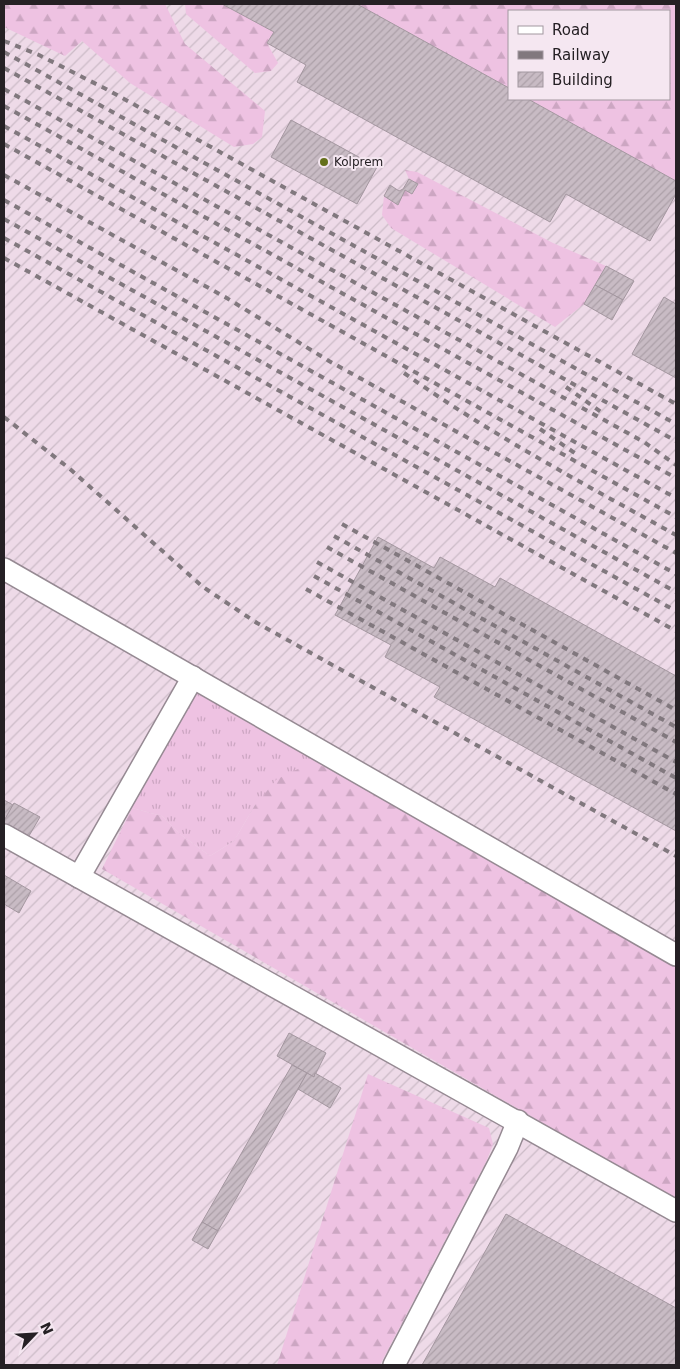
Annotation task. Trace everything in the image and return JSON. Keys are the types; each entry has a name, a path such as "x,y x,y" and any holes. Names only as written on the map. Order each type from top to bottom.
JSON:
{"lane":[{"path":"4,569 676,955"},
{"path":"79,877 193,677"},
{"path":"4,835 676,1211"},
{"path":"394,1365 507,1148 518,1121"}],"shaded area":[{"path":"4,4 676,4 676,1365 4,1365"}],"green space":[{"path":"4,4 165,4 185,44 265,111 262,137 253,144 234,147 130,83 82,41 65,56 4,27"},
{"path":"185,4 222,4 274,32 267,43 278,63 271,71 255,73 186,14"},
{"path":"357,4 676,4 676,181 530,100 670,100 670,10 508,10 508,87"},
{"path":"405,170 417,172 553,243 606,266 584,304 555,327 391,228 382,215 384,196 398,205 405,190 412,194 418,184 409,179"},
{"path":"199,693 331,766 255,805 234,841 210,856 180,834 162,816 132,808 186,698"},
{"path":"331,766 676,967 676,1200 102,869 132,808 162,816 180,834 210,856 234,841 255,805 277,779 302,767"},
{"path":"368,1074 489,1128 493,1144 487,1160 380,1365 277,1365"}],"building":[{"path":"222,4 357,4 508,87 508,100 530,100 676,181 676,194 650,241 566,194 550,222 297,82 306,65 267,43 274,32"},
{"name":"Kolprem","path":"291,120 377,167 357,204 271,157"},
{"path":"409,179 418,184 412,194 405,190 398,205 384,196 390,185 399,191 403,189"},
{"path":"606,266 634,281 623,300 595,285"},
{"path":"595,285 623,300 612,320 584,304"},
{"path":"664,297 676,304 676,378 632,354"},
{"path":"378,537 434,568 440,557 495,587 500,578 676,676 676,831 434,697 440,687 385,657 391,645 335,615"},
{"path":"4,800 13,805 4,821"},
{"path":"14,803 40,817 26,841 4,828 4,821"},
{"path":"4,875 31,891 19,913 4,904"},
{"path":"289,1033 326,1053 314,1077 277,1056"},
{"path":"292,1065 307,1073 218,1231 202,1222"},
{"path":"307,1073 314,1077 315,1073 341,1088 330,1108 298,1089"},
{"path":"506,1214 676,1308 676,1365 422,1365"},
{"path":"202,1222 218,1231 208,1249 192,1240"}],"railway":[{"path":"4,41 39,55 106,89 676,404"},
{"path":"4,52 676,424"},
{"path":"4,68 676,441"},
{"path":"4,89 644,442 676,465"},
{"path":"4,106 676,478"},
{"path":"4,126 676,498"},
{"path":"4,144 676,517"},
{"path":"4,175 225,297 329,361 676,553"},
{"path":"4,200 676,574"},
{"path":"4,219 676,592"},
{"path":"4,238 676,611"},
{"path":"4,258 676,631"},
{"path":"404,373 504,438 676,535"},
{"path":"566,387 601,412"},
{"path":"4,417 70,469 203,587 257,623 676,856"},
{"path":"540,429 579,456"},
{"path":"342,524 676,710"},
{"path":"334,536 676,727"},
{"path":"327,547 676,742"},
{"path":"317,562 676,762"},
{"path":"314,576 676,778"},
{"path":"306,589 676,794"}],"place":[{"name":"Kolprem","path":"324,162"}]}
